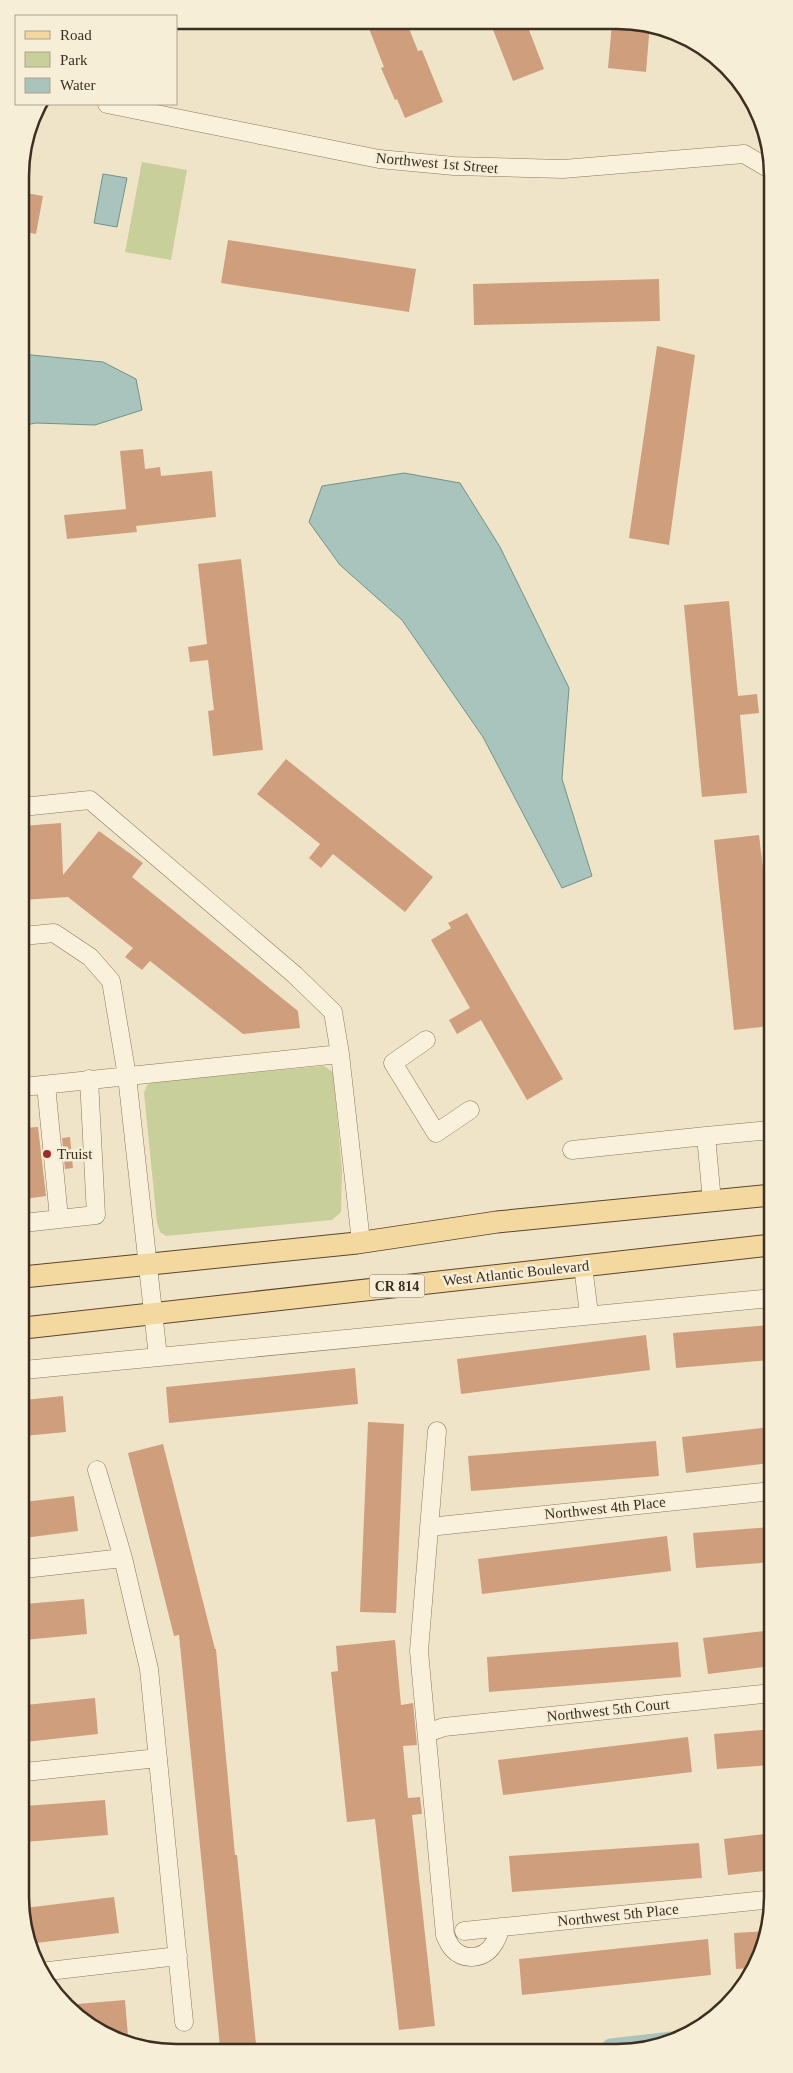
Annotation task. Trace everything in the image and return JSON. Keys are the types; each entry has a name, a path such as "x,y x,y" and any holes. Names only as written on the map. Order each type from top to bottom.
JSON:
{"main road":[{"path":"29,1275 357,1243 497,1222 764,1196"},
{"name":"West Atlantic Boulevard","path":"29,1327 764,1246"}],"street":[{"name":"Northwest 1st Street","path":"112,105 379,159 489,168 563,169 744,154 763,165"},
{"path":"29,806 90,800 296,976 333,1012 340,1054 361,1242"},
{"path":"29,935 54,933 90,957 111,981 127,1076 158,1357"},
{"path":"426,1040 393,1063 436,1133 470,1110"},
{"path":"29,1086 340,1054"},
{"path":"29,1222 96,1215 88,1079"},
{"path":"46,1084 58,1218"},
{"path":"572,1150 764,1131"},
{"path":"706,1136 712,1201"},
{"path":"582,1266 589,1314"},
{"path":"29,1370 764,1299"},
{"path":"437,1430 434,1526 419,1651 445,1935 451,1947 458,1954 466,1957 477,1957 492,1947 501,1927"},
{"path":"97,1470 150,1669 184,2022"},
{"name":"Northwest 4th Place","path":"434,1526 764,1492"},
{"path":"29,1568 121,1559"},
{"name":"Northwest 5th Court","path":"427,1733 444,1727 764,1694"},
{"path":"29,1772 158,1758"},
{"name":"Northwest 5th Place","path":"464,1931 764,1900"},
{"path":"49,1971 158,1960 178,1956"}],"green space":[{"path":"142,162 187,170 171,260 125,252"},
{"path":"324,1066 333,1072 342,1170 341,1212 332,1220 166,1236 160,1232 157,1223 144,1093 147,1085 154,1082"}],"water":[{"path":"103,174 127,178 117,227 94,223"},
{"path":"29,355 103,362 136,379 142,410 95,425 29,424"},
{"path":"404,473 460,483 500,547 569,688 562,779 592,876 562,888 483,737 402,620 340,565 309,522 322,486"}],"building":[{"path":"369,29 409,29 418,51 422,50 443,102 405,118 381,68 384,67"},
{"path":"493,29 529,29 544,69 513,81"},
{"path":"611,29 627,29 649,33 646,72 608,68"},
{"path":"29,194 43,196 36,234 29,233"},
{"path":"228,240 416,269 409,312 221,283"},
{"path":"659,279 660,321 474,325 473,284"},
{"path":"657,346 695,355 669,545 629,538"},
{"path":"143,449 145,469 160,467 161,476 212,471 216,517 136,526 137,532 67,539 64,515 126,509 120,451"},
{"path":"241,559 263,750 213,756 208,711 214,710 208,660 190,662 188,647 207,644 198,564"},
{"path":"729,601 738,696 757,694 759,713 740,715 747,793 702,797 684,605"},
{"path":"286,759 433,877 405,912 333,854 321,868 309,858 320,844 257,794"},
{"path":"61,823 63,875 99,831 143,863 132,877 298,1011 300,1028 243,1034 150,961 142,970 125,957 133,948 68,897 29,900 29,825"},
{"path":"759,835 764,876 764,1027 734,1030 714,840"},
{"path":"467,913 563,1079 527,1100 481,1020 457,1034 449,1020 470,1008 431,940 451,928 448,923"},
{"path":"38,1127 46,1196 29,1198 29,1128"},
{"path":"70,1137 73,1168 65,1169 62,1138"},
{"path":"764,1326 764,1361 676,1368 673,1333"},
{"path":"646,1335 650,1370 461,1394 457,1359"},
{"path":"355,1368 358,1404 169,1423 166,1387"},
{"path":"63,1396 66,1432 29,1436 29,1399"},
{"path":"368,1422 404,1424 396,1613 360,1612"},
{"path":"764,1428 764,1464 686,1473 682,1437"},
{"path":"656,1441 659,1476 471,1491 468,1456"},
{"path":"163,1444 216,1649 235,1855 237,1855 256,2044 220,2044 179,1635 174,1636 128,1453"},
{"path":"74,1496 78,1531 29,1537 29,1501"},
{"path":"764,1528 764,1563 696,1568 693,1533"},
{"path":"667,1536 671,1571 482,1594 478,1559"},
{"path":"84,1599 87,1634 29,1640 29,1604"},
{"path":"764,1631 764,1667 708,1674 703,1638"},
{"path":"395,1640 401,1705 413,1703 417,1745 403,1746 408,1798 420,1797 422,1814 412,1815 435,2026 399,2030 375,1819 347,1822 331,1672 338,1671 336,1646"},
{"path":"678,1642 681,1677 489,1692 487,1657"},
{"path":"95,1698 98,1734 29,1742 29,1705"},
{"path":"764,1730 764,1766 717,1769 714,1734"},
{"path":"688,1737 692,1772 503,1795 498,1760"},
{"path":"105,1800 108,1835 29,1842 29,1806"},
{"path":"764,1834 764,1871 728,1875 724,1839"},
{"path":"699,1843 702,1878 512,1892 509,1856"},
{"path":"114,1897 119,1933 37,1943 30,1907"},
{"path":"759,1932 745,1968 736,1969 734,1933"},
{"path":"708,1939 711,1975 522,1995 519,1959"},
{"path":"125,2000 128,2036 111,2029 94,2019 75,2004"}],"place":[{"name":"Truist","path":"47,1154"}]}
